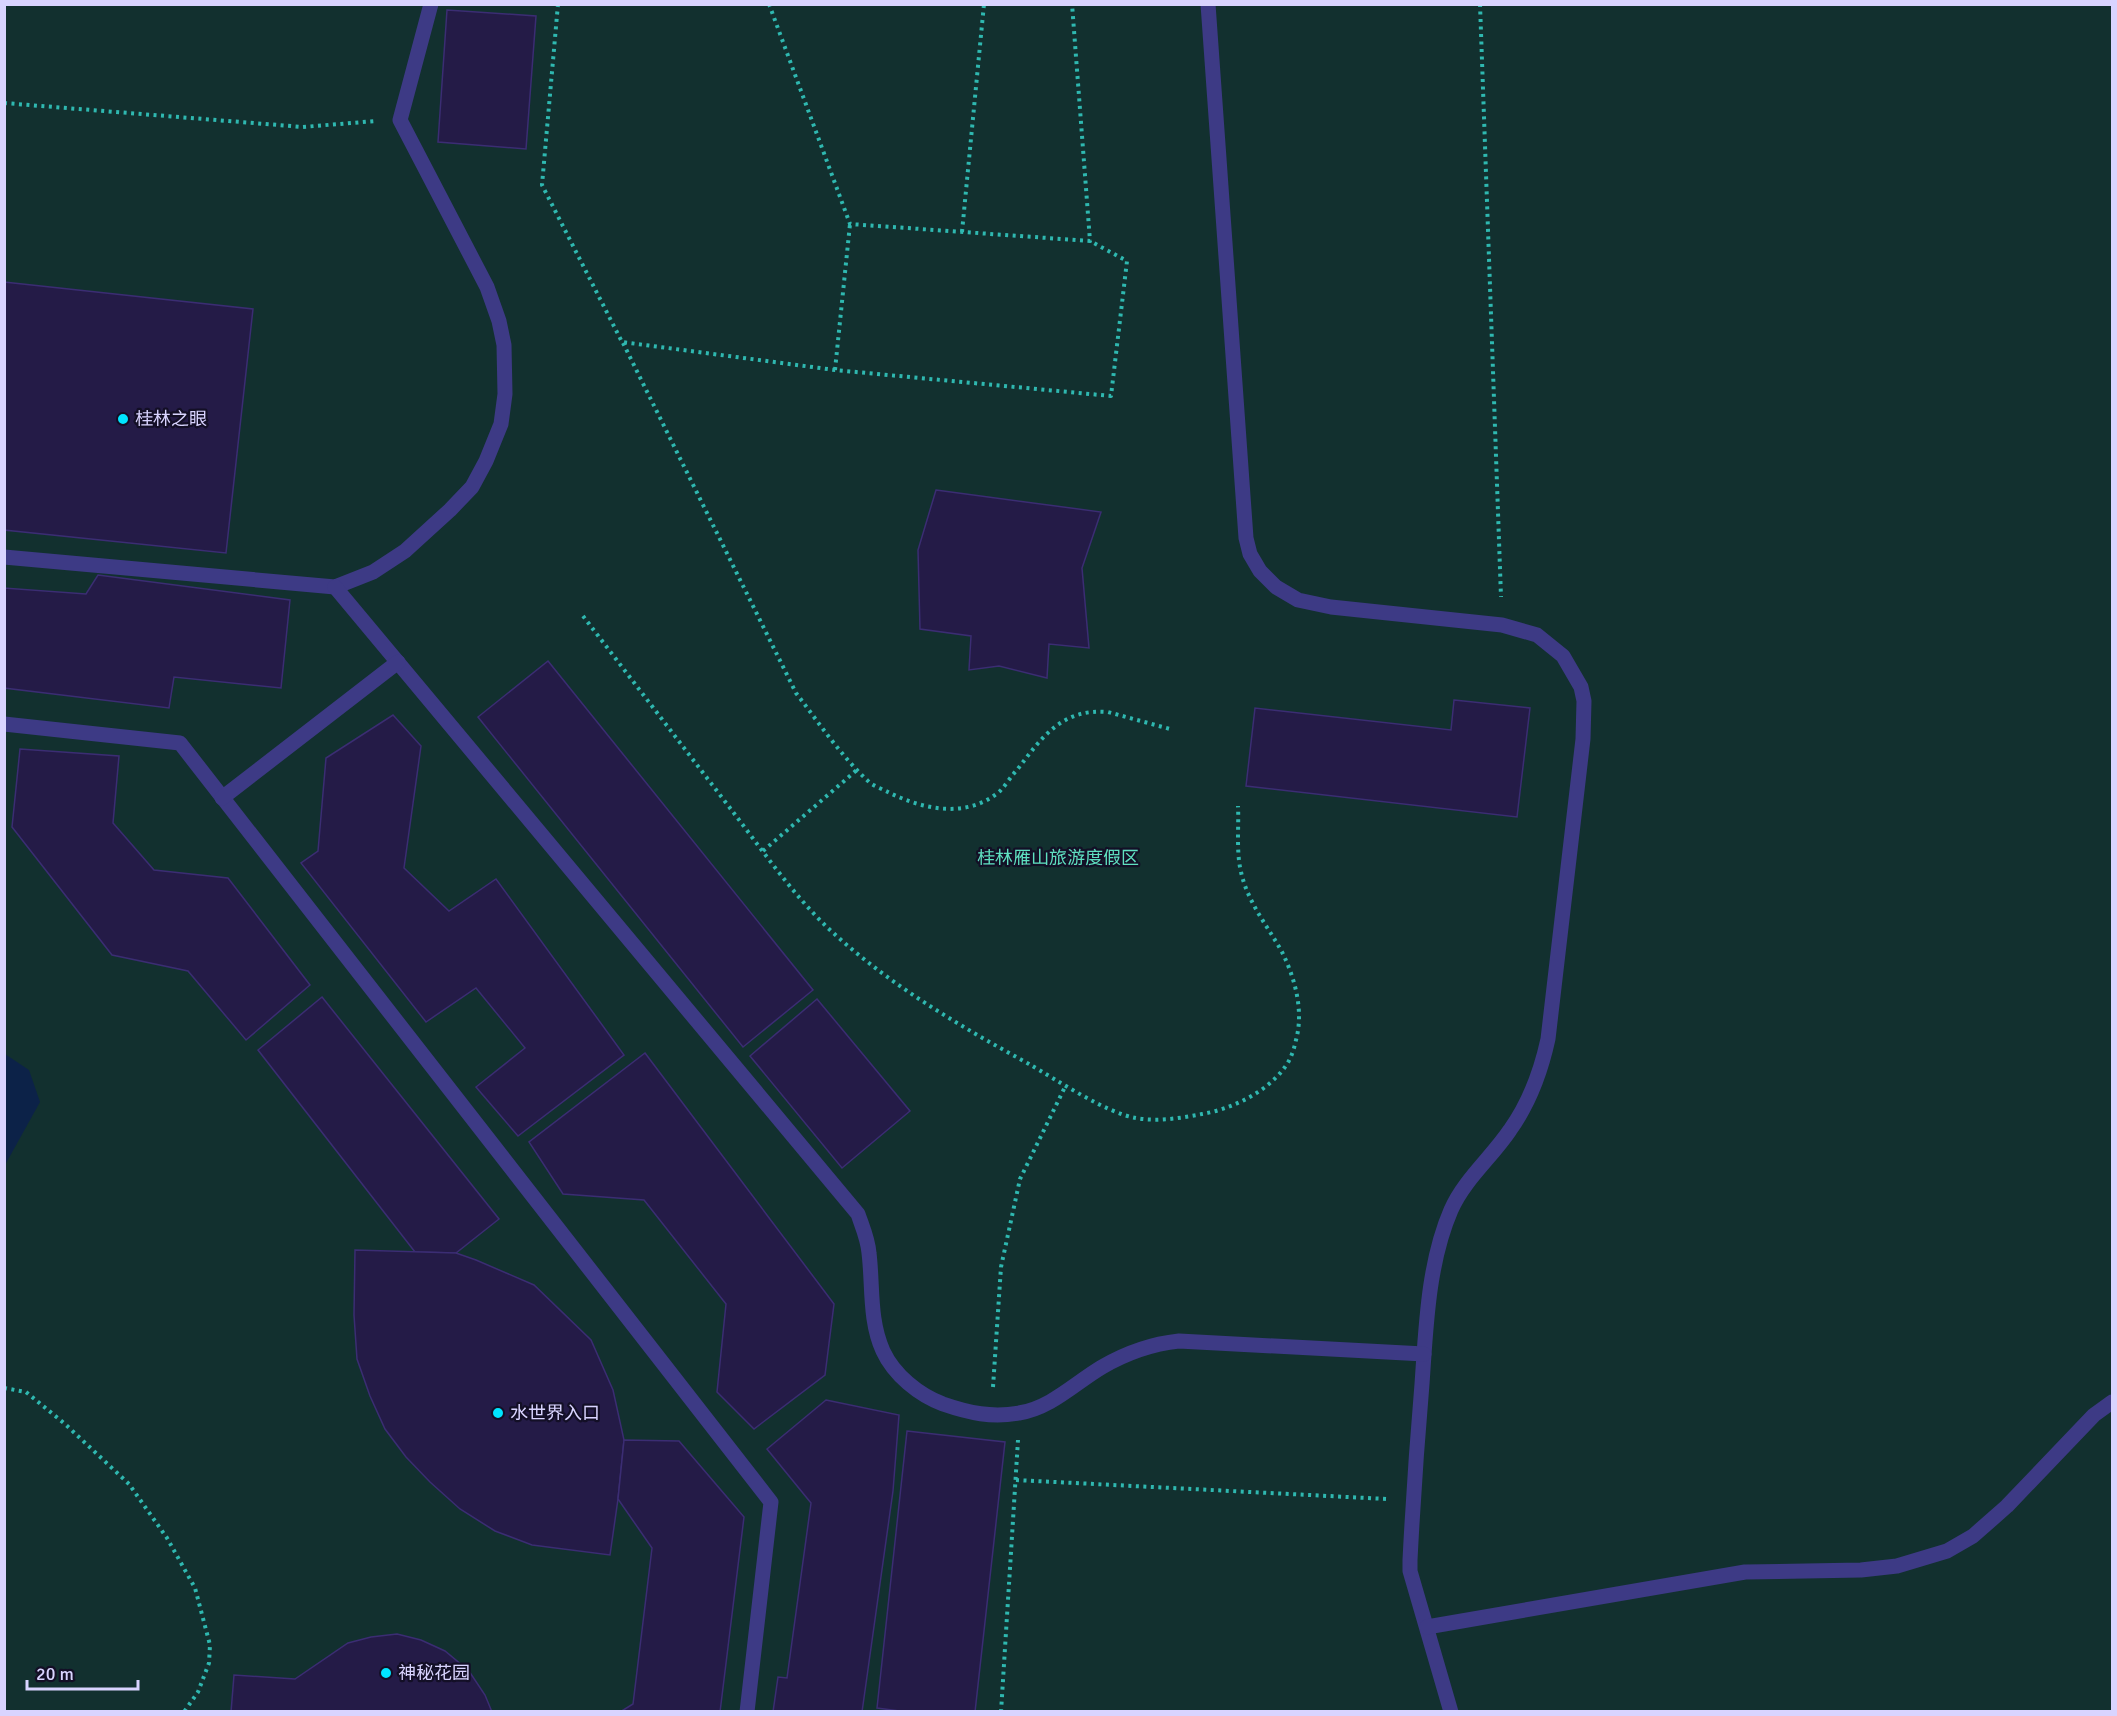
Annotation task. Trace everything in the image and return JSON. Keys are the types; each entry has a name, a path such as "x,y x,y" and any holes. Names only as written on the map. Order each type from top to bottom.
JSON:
{"street":[{"path":"4,557 335,587 373,572 405,551 472,487 486,461 501,424 506,394 504,345 499,321 486,286 400,120 431,4"},
{"path":"1208,4 1246,538 1253,560 1265,577 1286,594 1298,600 1331,607 1502,625 1537,635 1563,656 1581,687 1584,701 1583,739 1548,1039 1543,1062 1536,1084 1510,1130 1452,1208 1440,1239 1431,1292 1413,1500 1410,1571 1451,1712"},
{"path":"335,587 858,1214 869,1251 874,1322 884,1353 893,1368 918,1390 936,1401 972,1414 1020,1413 1048,1403 1101,1368 1130,1353 1161,1343 1179,1341 1424,1354"},
{"path":"222,798 398,662"},
{"path":"4,724 180,743 771,1502 747,1712"},
{"path":"1426,1627 1745,1572 1862,1570 1897,1566 1947,1551 1973,1536 2007,1506 2094,1415 2112,1402"}],"path":[{"path":"558,4 542,185 796,693 831,740 870,783 908,802 947,810 975,806 1000,791 1048,731 1073,716 1098,711 1108,712 1170,729"},
{"path":"769,4 850,224 835,370"},
{"path":"962,232 984,4"},
{"path":"1072,4 1090,241"},
{"path":"1480,4 1502,625"},
{"path":"4,103 303,127 400,120"},
{"path":"622,342 835,370 1111,396 1127,261 1090,241 850,224"},
{"path":"583,616 763,851 826,926 850,948 913,995 957,1024 1066,1085 1119,1113 1134,1118 1168,1119 1211,1112 1237,1104 1261,1089 1284,1068 1291,1056 1299,1028 1298,1002 1282,952 1253,908 1240,870 1238,806"},
{"path":"763,851 858,769"},
{"path":"992,1415 1001,1267 1015,1201 1020,1179 1066,1085"},
{"path":"4,1389 26,1392 65,1424 129,1484 167,1538 195,1588 210,1645 209,1663 198,1692 184,1712"},
{"path":"1001,1712 1020,1413"},
{"path":"1016,1480 1413,1500"}],"green space":[{"name":"桂林雁山旅游度假区","path":"5,5 2112,5 2112,1711 5,1712"}],"water":[{"path":"5,1054 29,1070 40,1102 5,1165"}],"building":[{"path":"447,10 536,16 526,149 438,142"},
{"name":"桂林之眼","path":"4,282 253,309 226,553 4,530"},
{"path":"936,490 1101,512 1082,568 1089,648 1049,644 1047,678 999,666 969,670 971,636 920,629 918,550"},
{"path":"98,575 290,600 281,688 174,677 169,708 4,688 4,588 86,594"},
{"path":"548,661 813,990 743,1047 478,717"},
{"path":"1454,700 1530,708 1517,817 1246,786 1255,708 1451,730"},
{"path":"393,715 421,746 404,868 449,911 496,879 624,1055 518,1136 476,1087 525,1048 476,988 426,1022 301,863 318,851 326,758"},
{"path":"20,749 119,756 113,823 154,870 228,878 310,985 246,1040 188,971 112,955 12,827"},
{"path":"322,997 499,1219 456,1253 415,1252 258,1050"},
{"path":"817,999 910,1111 842,1168 750,1056"},
{"path":"645,1053 834,1304 825,1375 754,1429 717,1392 726,1304 644,1200 563,1194 529,1142"},
{"name":"水世界入口","path":"355,1250 456,1253 476,1260 534,1285 591,1340 613,1390 624,1440 610,1555 532,1545 495,1531 460,1509 406,1457 385,1429 357,1359 354,1315"},
{"path":"826,1400 899,1415 893,1491 862,1712 773,1712 778,1677 787,1678 811,1503 767,1449"},
{"path":"907,1431 1005,1442 975,1712 907,1712 877,1708"},
{"path":"624,1440 679,1441 744,1517 720,1712 620,1712 633,1704 652,1548 618,1499"},
{"name":"神秘花园","path":"397,1634 421,1640 445,1651 469,1671 485,1695 492,1712 231,1712 234,1675 295,1679 348,1643"}],"place":[{"name":"桂林之眼","path":"123,419"},
{"name":"水世界入口","path":"498,1413"},
{"name":"神秘花园","path":"386,1673"}]}
